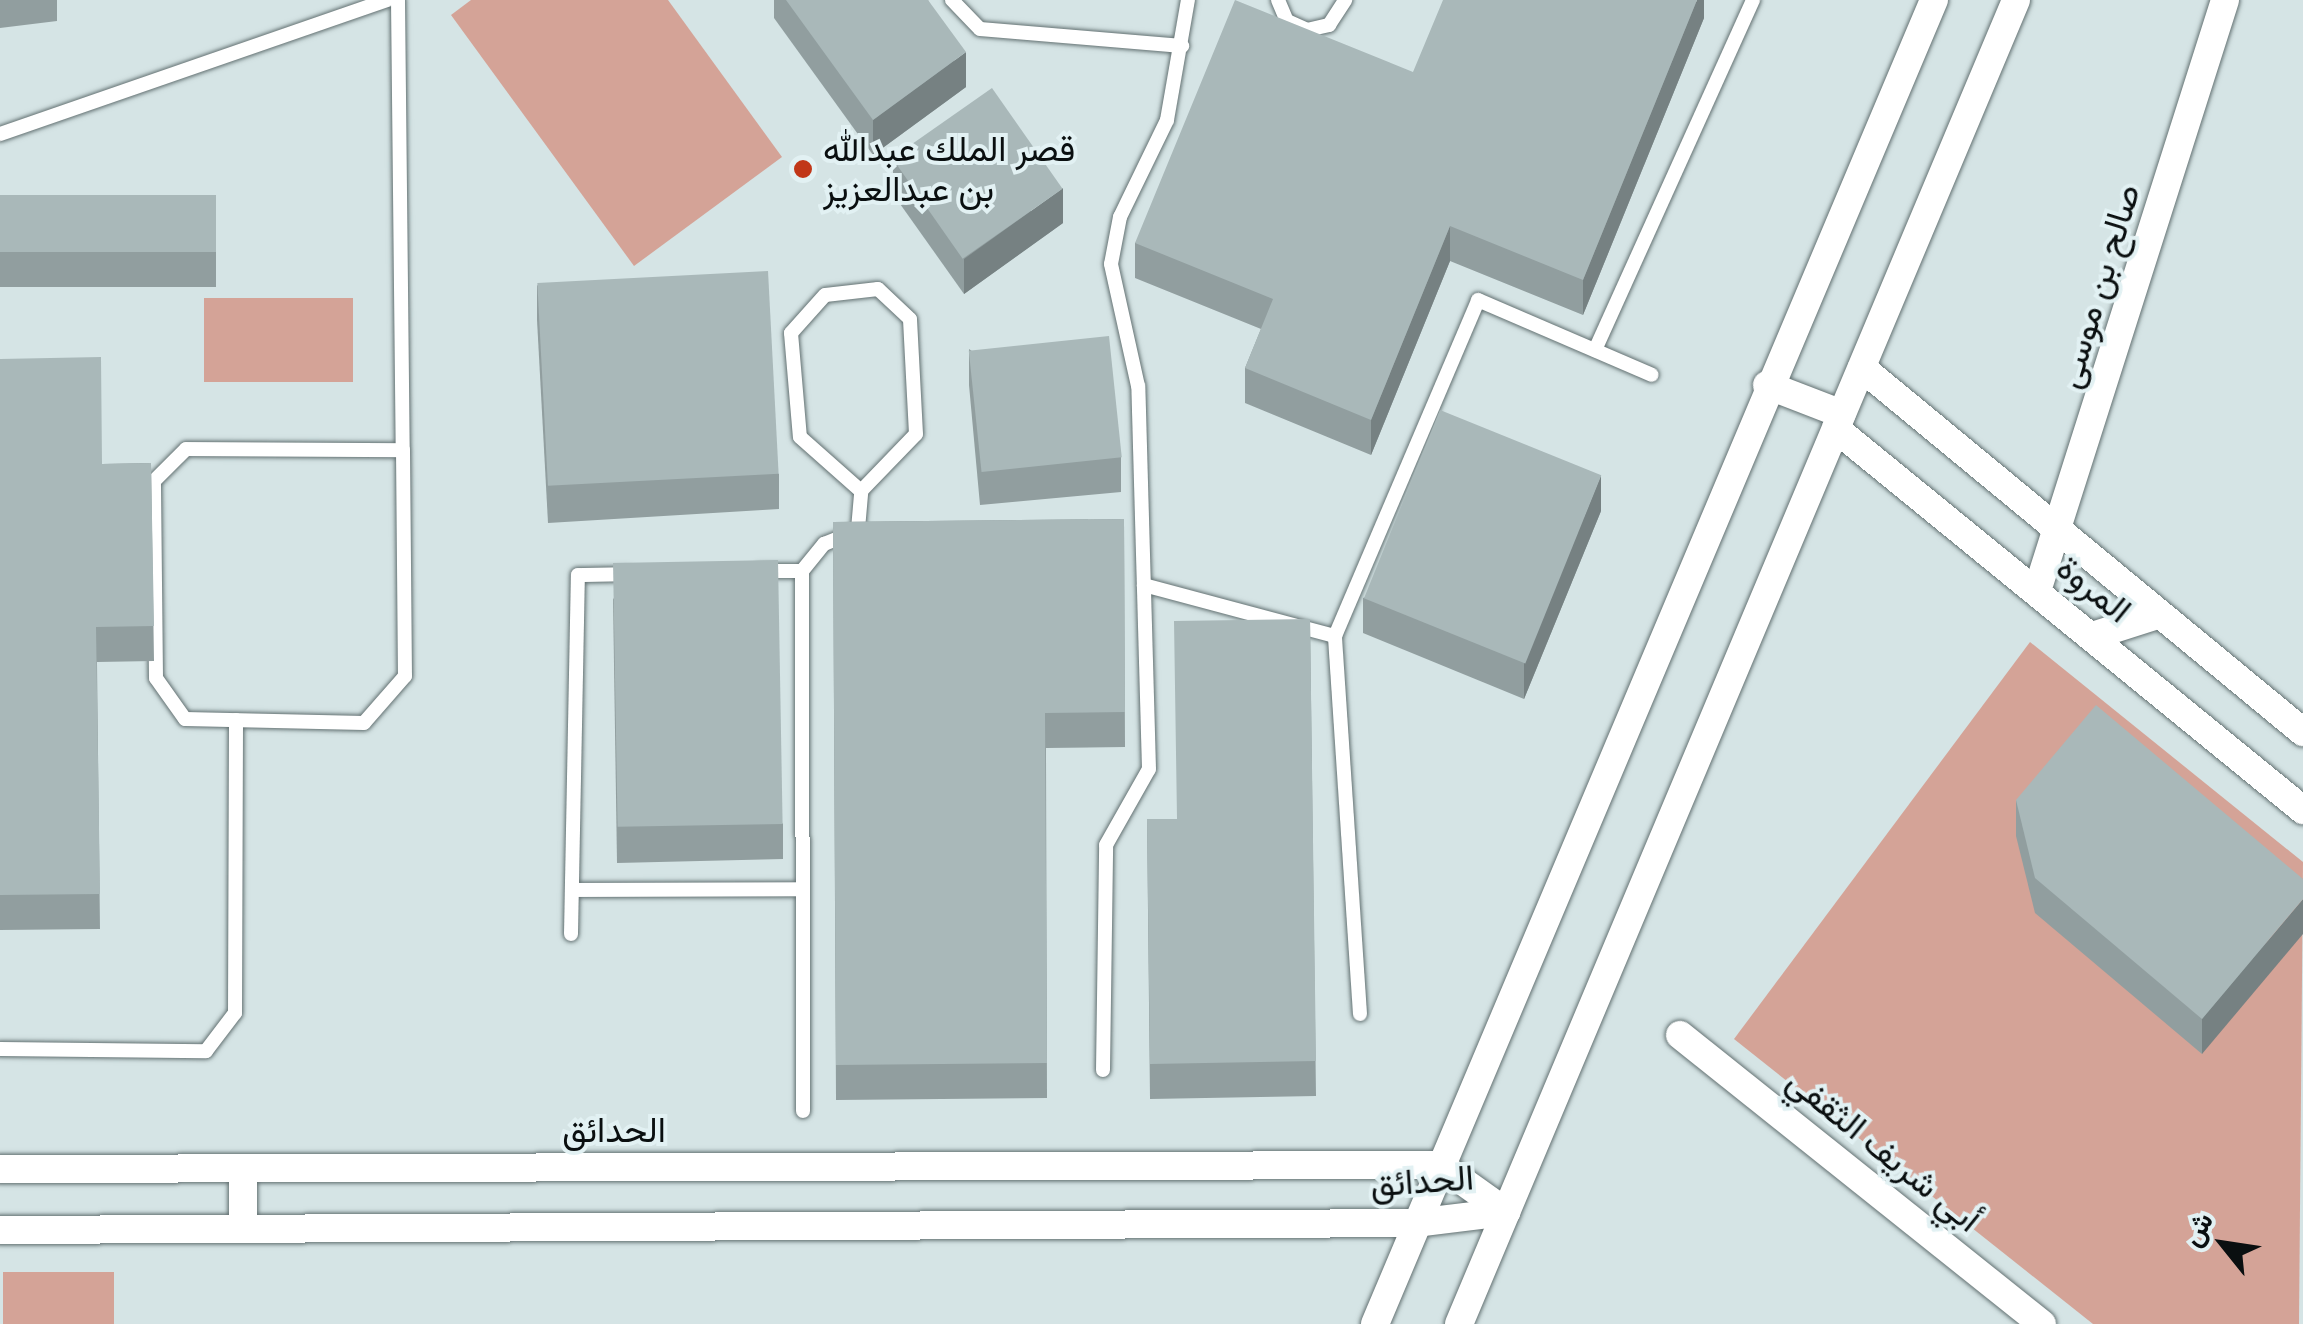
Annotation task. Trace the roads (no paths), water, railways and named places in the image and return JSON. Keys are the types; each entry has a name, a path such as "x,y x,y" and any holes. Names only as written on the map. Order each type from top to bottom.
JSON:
{"street":[{"path":"1375,1324 1768,385 1934,0"},
{"path":"1459,1324 2016,0"},
{"name":"صالح بن موسى","path":"2036,591 2061,535 2225,0"},
{"name":"المروة","path":"1862,368 2303,732"},
{"name":"المروة","path":"1768,385 1839,422 2036,591 2303,810"},
{"path":"2092,636 2158,615"},
{"name":"أبي شريف الثقفي","path":"1680,1035 2042,1324"},
{"name":"الحدائق","path":"0,1169 1440,1165 1506,1212"},
{"path":"242,1168 243,1229"},
{"name":"الحدائق","path":"0,1230 1416,1223 1506,1212"}],"lane":[{"path":"0,134 388,0"},
{"path":"398,0 406,676 364,723 186,719 156,678 154,481 186,450 403,450"},
{"path":"952,0 980,30 1182,46"},
{"path":"1103,1070 1106,845 1148,769 1138,386 1111,264 1120,217 1167,120 1188,0"},
{"path":"1278,0 1287,20 1307,30 1329,25 1345,0"},
{"path":"1594,350 1754,0"},
{"path":"858,530 861,491 916,434 910,319 878,289 826,295 790,333 800,437 861,491"},
{"path":"1360,1014 1335,636 1478,300 1652,376"},
{"path":"1124,526 1142,525"},
{"path":"802,1111 802,570 824,544 858,530 878,529"},
{"path":"746,572 802,570"},
{"path":"571,934 578,575 653,573"},
{"path":"1144,586 1335,636"},
{"path":"0,1049 206,1051 234,1013 236,720"},
{"path":"572,890 802,889"}],"place":[{"name":"قصر الملك عبدالله بن عبدالعزيز","path":"803,169"}]}
